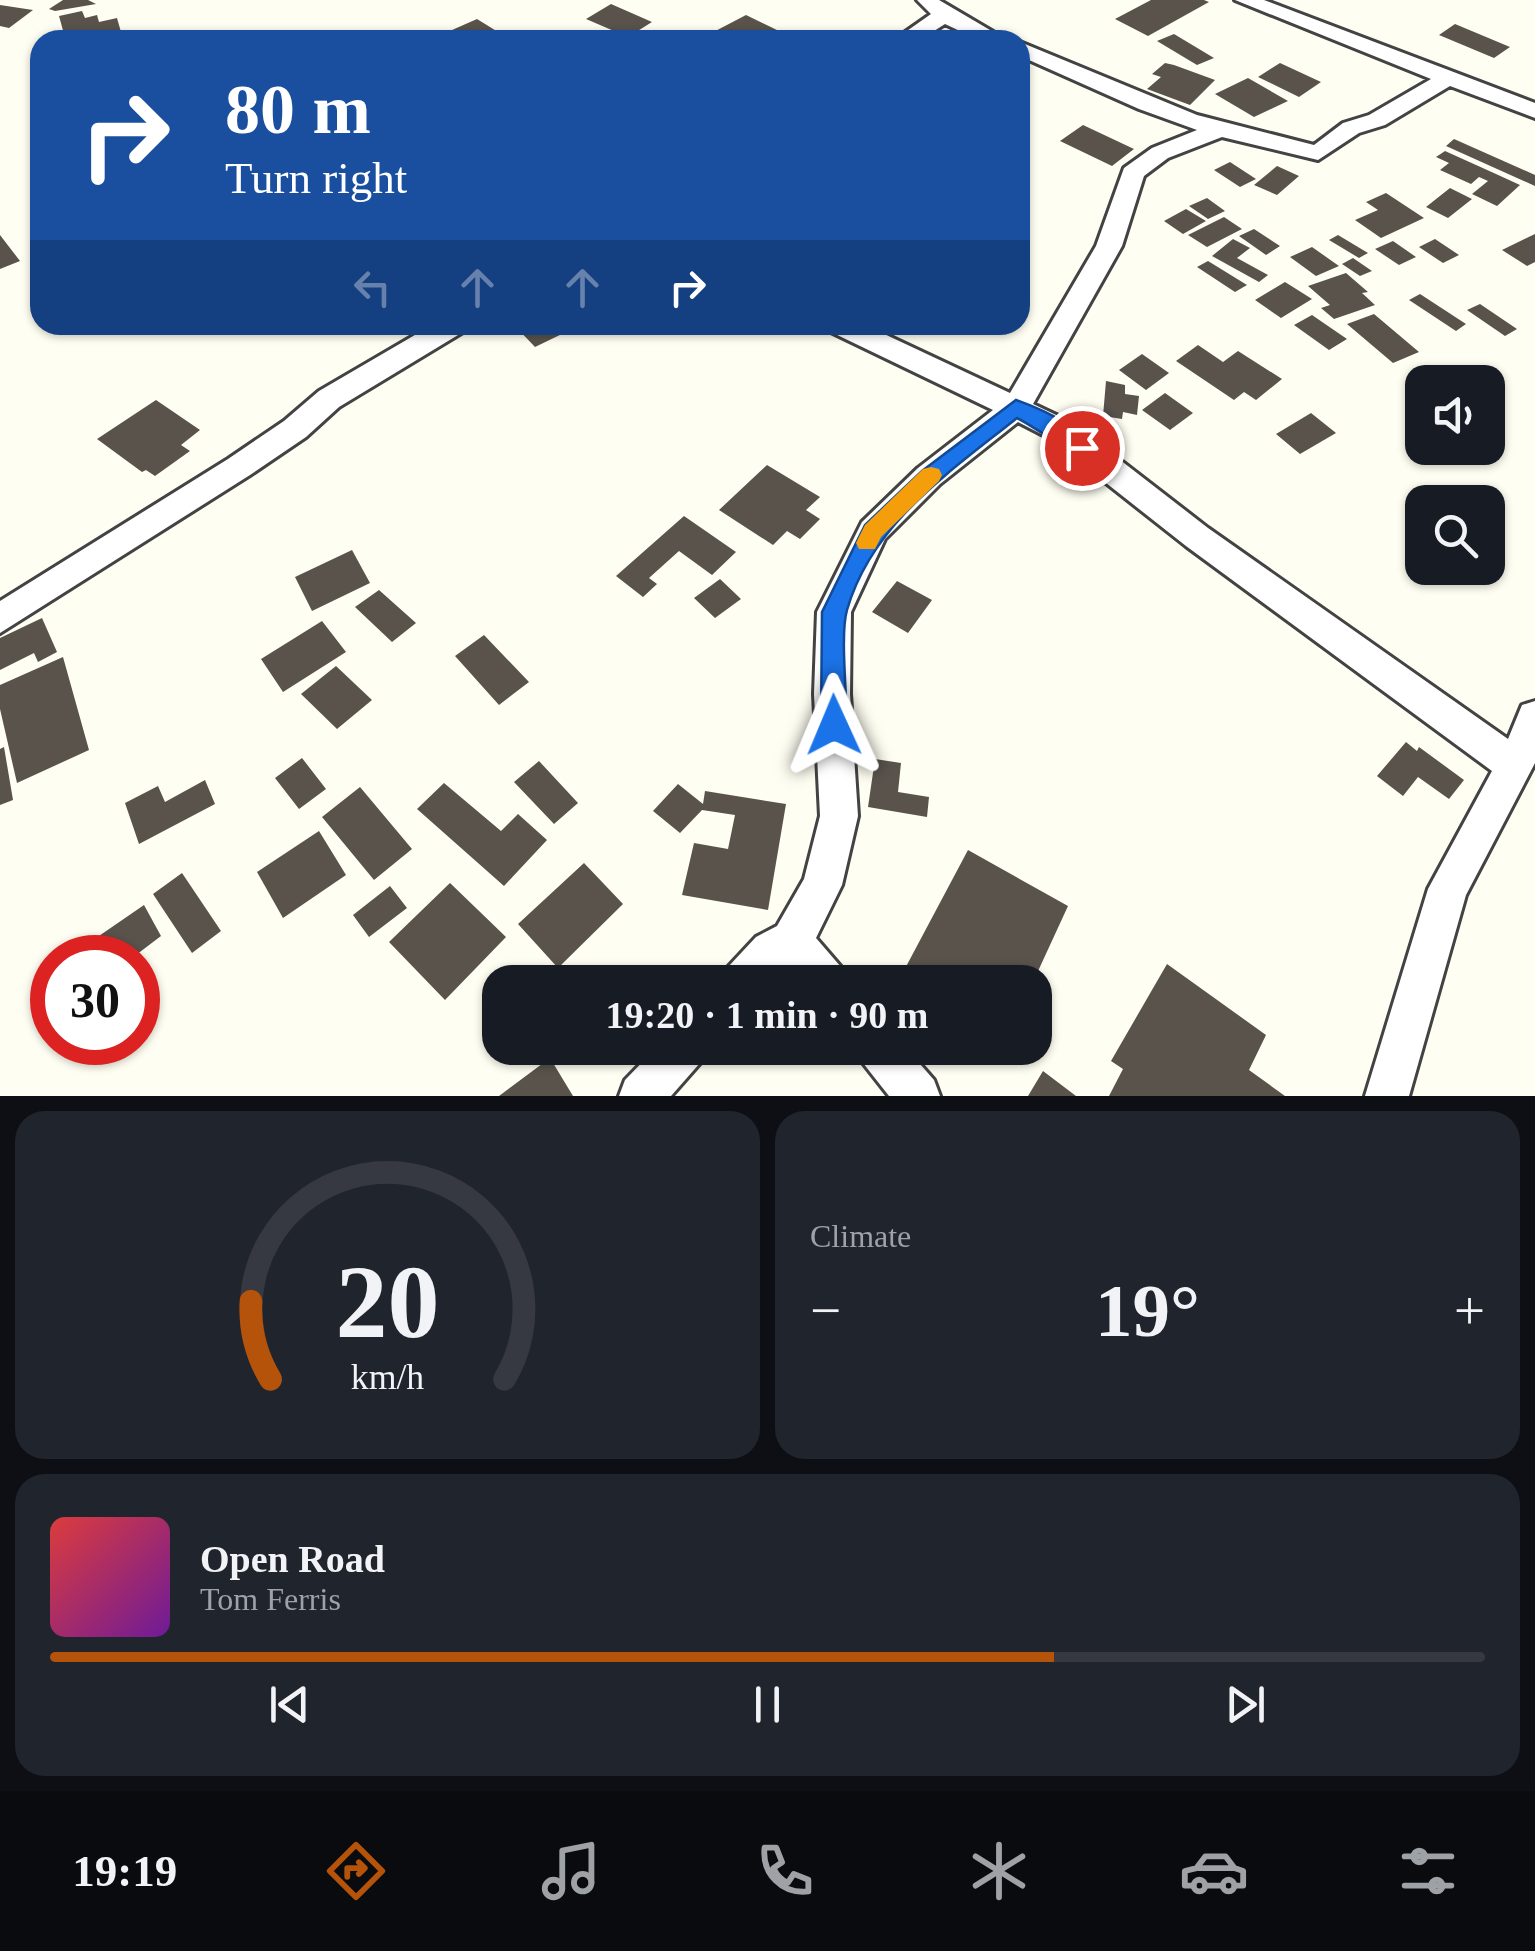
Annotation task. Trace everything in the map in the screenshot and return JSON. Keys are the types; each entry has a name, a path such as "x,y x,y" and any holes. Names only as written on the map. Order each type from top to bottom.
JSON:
{"street":[{"path":"1245,0 1535,111"},
{"path":"915,30 936,8 977,30"},
{"path":"1030,52 1149,105 1219,130 1318,154 1351,128 1378,120 1448,78"},
{"path":"759,965 771,952 792,941 822,885 838,816 832,694 834,612 873,531 929,476 1016,408 1108,246 1133,173 1160,153 1219,130"},
{"path":"0,619 252,458 328,399 436,335"},
{"path":"861,335 1060,430 1197,537 1515,766"},
{"path":"1388,1096 1448,889 1515,766 1535,717"},
{"path":"792,941 812,965"},
{"path":"641,1096 669,1065"},
{"path":"892,1065 918,1096"}],"building":[{"path":"63,0 88,0 96,4 49,9"},
{"path":"1151,0 1209,2 1148,36 1115,19"},
{"path":"611,4 652,22 639,30 612,30 586,19"},
{"path":"0,5 33,10 9,28 0,26"},
{"path":"82,11 85,18 97,15 99,22 117,18 120,30 63,30 59,16"},
{"path":"746,15 777,30 717,30"},
{"path":"477,19 495,30 452,30"},
{"path":"1455,24 1510,47 1494,58 1439,35"},
{"path":"1174,34 1214,58 1197,65 1157,41"},
{"path":"1165,63 1215,80 1190,105 1147,89 1161,77 1152,74"},
{"path":"1280,63 1321,82 1299,97 1258,77"},
{"path":"1248,78 1288,101 1254,117 1215,94"},
{"path":"1083,125 1134,149 1112,166 1060,141"},
{"path":"1454,139 1535,175 1535,186 1446,146"},
{"path":"1445,151 1520,185 1497,206 1472,194 1488,181 1479,177 1471,184 1440,170 1449,163 1436,157"},
{"path":"1230,162 1256,179 1240,187 1214,170"},
{"path":"1277,166 1299,176 1277,195 1254,185"},
{"path":"1450,188 1472,199 1448,218 1426,207"},
{"path":"1386,193 1424,218 1381,238 1355,220 1378,210 1366,202"},
{"path":"1207,198 1225,211 1208,219 1189,206"},
{"path":"1186,209 1206,221 1183,234 1164,221"},
{"path":"1224,217 1242,229 1207,247 1188,235"},
{"path":"1254,229 1280,246 1266,255 1239,236"},
{"path":"1535,234 1535,262 1527,266 1502,250"},
{"path":"0,235 20,261 0,269"},
{"path":"1338,235 1368,253 1359,258 1329,240"},
{"path":"1233,239 1250,248 1237,258 1268,275 1259,282 1212,256"},
{"path":"1435,239 1459,255 1443,263 1419,247"},
{"path":"1393,241 1416,257 1399,265 1375,249"},
{"path":"1312,247 1339,266 1316,276 1290,257"},
{"path":"1353,258 1372,271 1360,276 1342,264"},
{"path":"1208,261 1247,285 1235,292 1197,267"},
{"path":"1346,273 1368,292 1362,293 1375,305 1334,319 1321,308 1330,305 1308,286"},
{"path":"1285,282 1312,299 1281,318 1255,300"},
{"path":"1420,294 1466,324 1456,331 1409,300"},
{"path":"1480,304 1517,329 1505,336 1467,310"},
{"path":"1374,314 1419,352 1393,363 1347,324"},
{"path":"1312,315 1347,339 1329,350 1294,325"},
{"path":"524,335 560,335 535,347"},
{"path":"1198,345 1223,362 1238,351 1282,379 1256,400 1244,392 1234,400 1176,361"},
{"path":"1142,354 1169,373 1146,390 1119,370"},
{"path":"1106,381 1125,385 1125,394 1139,396 1137,415 1123,412 1122,419 1103,416"},
{"path":"1165,393 1193,413 1170,430 1142,410"},
{"path":"156,400 200,430 181,445 190,451 155,476 146,470 142,472 97,439"},
{"path":"1311,413 1336,433 1300,454 1276,434"},
{"path":"767,465 820,497 806,510 820,519 800,539 787,531 773,545 719,510"},
{"path":"684,516 736,552 712,575 679,551 649,578 657,584 643,597 616,576"},
{"path":"352,550 370,583 312,611 295,577"},
{"path":"720,579 741,599 715,618 694,598"},
{"path":"897,581 932,600 908,633 872,612"},
{"path":"379,590 416,623 392,642 355,607"},
{"path":"42,618 57,652 38,662 34,653 0,670 0,638"},
{"path":"322,621 346,652 283,692 261,659"},
{"path":"484,635 529,682 499,705 455,656"},
{"path":"63,657 89,750 17,783 0,709 0,685"},
{"path":"336,666 372,700 337,729 301,694"},
{"path":"1406,742 1464,780 1449,799 1418,777 1403,796 1377,776"},
{"path":"4,747 13,800 0,805 0,749"},
{"path":"302,758 326,789 299,809 275,778"},
{"path":"875,759 901,763 898,792 929,797 927,817 868,807"},
{"path":"539,761 578,803 554,824 514,782"},
{"path":"205,780 215,804 139,844 125,803 158,786 165,802"},
{"path":"444,783 501,831 518,814 547,840 504,886 417,809"},
{"path":"678,784 703,804 705,791 786,804 768,910 682,895 694,843 728,849 735,815 702,810 680,833 653,811"},
{"path":"360,787 412,849 374,880 322,817"},
{"path":"319,831 346,875 283,918 257,872"},
{"path":"968,850 1068,906 1041,965 907,965"},
{"path":"584,863 623,904 561,965 555,965 518,924"},
{"path":"182,873 221,931 192,953 153,894"},
{"path":"450,883 506,937 445,1000 389,942"},
{"path":"390,886 407,908 369,937 353,915"},
{"path":"144,905 161,936 160,935 100,935"},
{"path":"1167,964 1266,1035 1249,1070 1285,1096 1109,1096 1123,1069 1111,1061"},
{"path":"541,1065 554,1065 573,1096 499,1096"},
{"path":"1043,1071 1076,1096 1028,1096"}],"slow traffic":[{"path":"867,543 873,531 931,475"}],"route":[{"path":"834,725 834,612 873,531 929,476 1016,408 1060,430 1082,448"}]}
